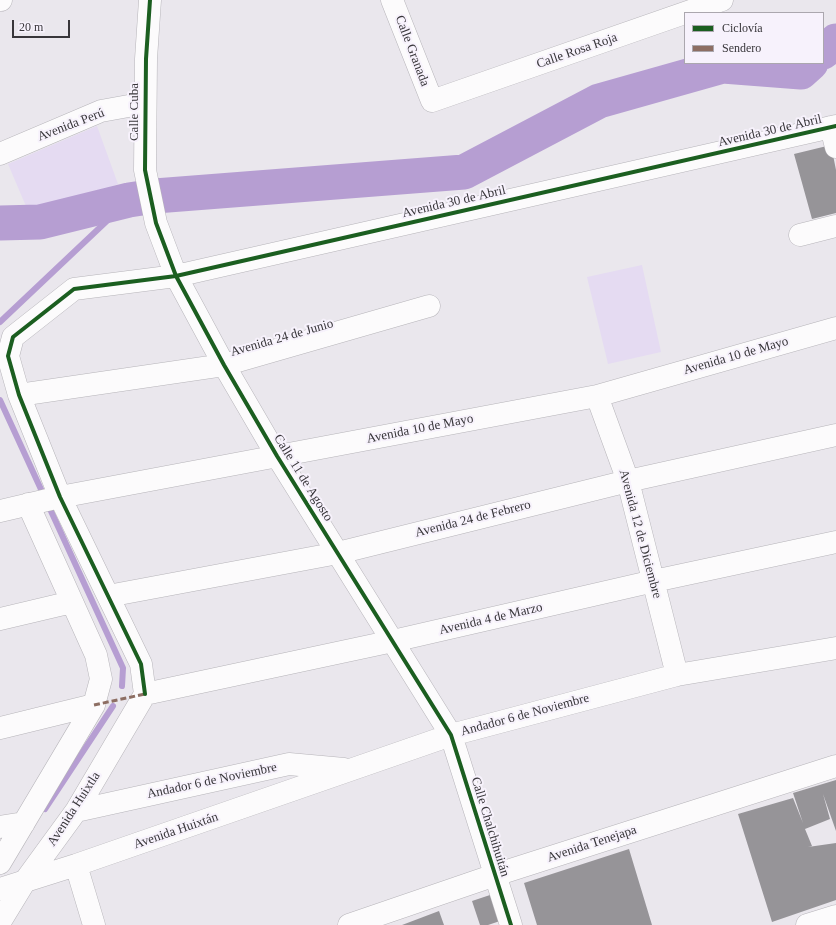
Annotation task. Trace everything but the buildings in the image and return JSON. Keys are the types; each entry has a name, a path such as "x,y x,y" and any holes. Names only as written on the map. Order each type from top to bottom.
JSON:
{"street":[{"name":"Calle Cuba","path":"150,0 146,59 145,170 156,223"},
{"name":"Calle Granada","path":"392,0 432,101"},
{"name":"Calle Rosa Roja","path":"688,12 722,0"},
{"name":"Calle Rosa Roja","path":"432,101 684,13"},
{"name":"Avenida Perú","path":"0,154 102,112 145,104"},
{"name":"Avenida 30 de Abril","path":"19,396 8,356 14,337 74,289 176,276 834,133"},
{"name":"Calle 11 de Agosto","path":"156,223 176,276 224,365 277,456 451,735"},
{"path":"800,235 836,226"},
{"name":"Avenida 24 de Junio","path":"19,396 224,365 429,306"},
{"name":"Avenida 10 de Mayo","path":"0,511 44,501 277,456 597,396 836,328"},
{"path":"0,863 94,705 101,679 96,655 72,602 44,501 19,396"},
{"name":"Avenida 12 de Diciembre","path":"597,396 628,481 677,675"},
{"name":"Avenida 24 de Febrero","path":"108,596 338,553 628,481 836,435"},
{"path":"44,501 108,596 141,664 145,694"},
{"name":"Avenida 4 de Marzo","path":"145,694 393,641 654,581 836,542"},
{"path":"0,619 72,602"},
{"name":"Andador 6 de Noviembre","path":"76,811 289,764 351,770 451,735 677,675 836,648"},
{"name":"Avenida Huixtla","path":"0,922 25,881 76,811 145,694"},
{"path":"0,728 94,705"},
{"name":"Calle Chalchihuitán","path":"451,735 511,925"},
{"name":"Avenida Tenejapa","path":"350,925 495,875 836,766"},
{"name":"Avenida Huixtán","path":"0,889 76,865 351,770"},
{"path":"0,827 24,822"},
{"path":"76,865 94,925"},
{"path":"807,925 836,916"}],"shaded area":[{"path":"97,126 118,184 31,218 8,164"},
{"path":"642,265 661,352 608,364 587,277"}],"waterway":[{"path":"824,51 836,41"},
{"path":"0,223 40,222 129,200 155,196 464,172 599,101 723,66 801,72 810,64"},
{"path":"0,322 129,200"},
{"path":"0,400 123,668 122,686"},
{"path":"45,809 113,706"}],"marked path":[{"path":"94,705 145,694"}],"cycle path":[{"path":"150,0 146,59 145,170 156,223 176,276 224,365 277,456 451,735 511,925"},
{"path":"145,694 141,664 60,497 19,395 8,356 13,337 74,289 176,276 836,126"}]}
